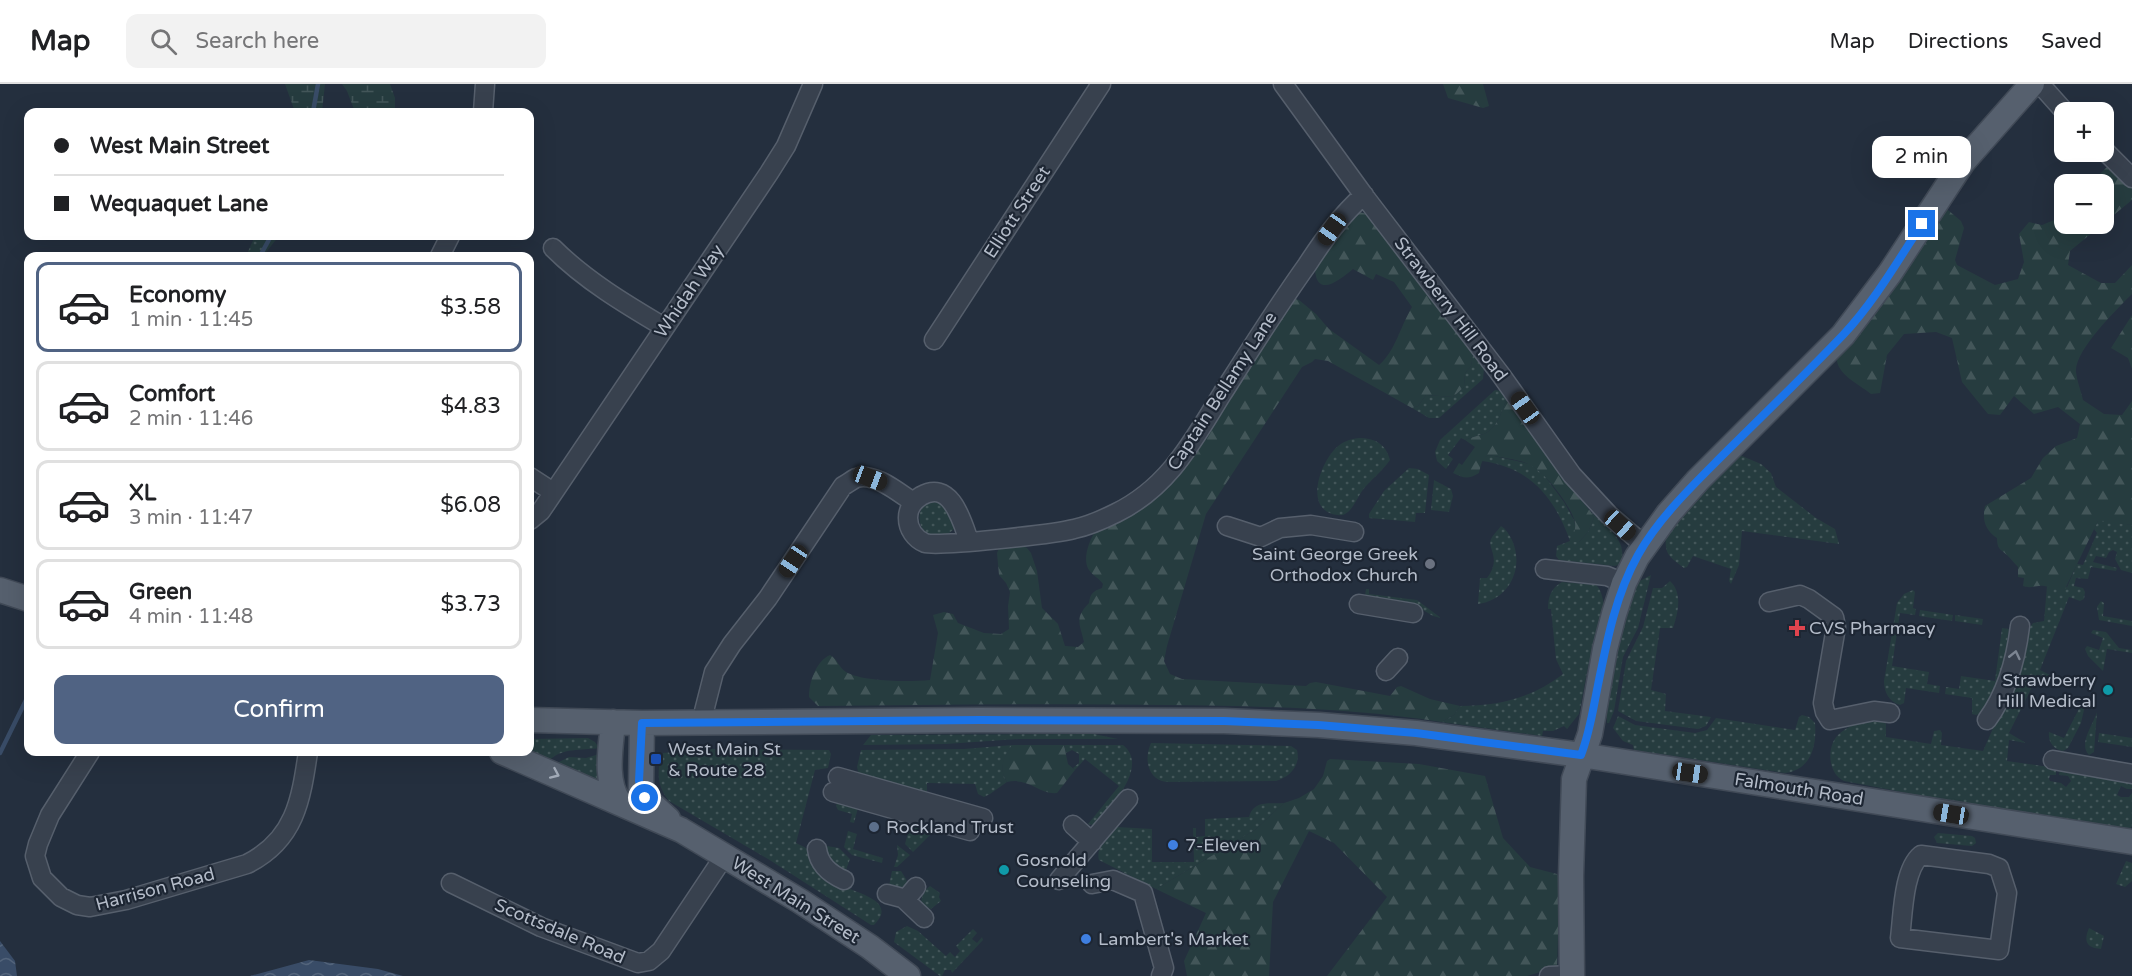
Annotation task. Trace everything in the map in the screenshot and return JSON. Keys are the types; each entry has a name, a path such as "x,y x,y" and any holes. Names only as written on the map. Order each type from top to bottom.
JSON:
{"main road":[{"path":"1564,976 1572,792 1581,755 1590,734 1605,649 1624,583 1644,545 1698,480 1849,328 1890,273 1963,162 2032,84"},
{"path":"0,590 24,598"},
{"name":"Falmouth Road","path":"534,720 642,723 980,720 1224,721 1318,725 1416,733 1581,755 2132,842"},
{"path":"613,722 610,779 613,793 619,802"},
{"name":"West Main Street","path":"642,723 640,789 653,806 681,830"},
{"name":"West Main Street","path":"511,756 681,830 800,901 870,947 908,976"}],"street":[{"path":"483,108 486,84"},
{"name":"Whidah Way","path":"534,517 554,492 778,159 813,84"},
{"name":"Elliott Street","path":"934,340 1101,84"},
{"name":"Strawberry Hill Road","path":"1282,84 1501,375 1572,475 1609,515 1644,545"},
{"path":"2040,84 2056,102"},
{"path":"2114,160 2132,178"},
{"name":"Captain Bellamy Lane","path":"914,502 908,514 908,524 913,534 921,541 931,544 1062,531 1087,526 1133,504 1161,481 1183,457 1264,327 1332,229 1348,208 1364,195"},
{"path":"553,248 572,267 633,309 664,327"},
{"path":"701,723 714,672 732,644 768,598 843,486 857,478 870,478 885,484 914,502 928,493 939,494 948,498 958,510 969,541"},
{"path":"534,480 554,492"},
{"path":"1227,526 1261,537 1280,528 1311,525 1354,532"},
{"path":"1545,569 1607,576 1624,583"},
{"path":"1769,602 1800,595 1834,617 1836,627 1823,699 1824,709 1830,720 1875,711 1890,713"},
{"path":"1359,604 1413,613"},
{"path":"1987,720 1999,703 2015,659 2020,626"},
{"name":"Harrison Road","path":"87,756 50,815 35,856 42,878 50,887 66,900 84,907 126,900 247,864 260,857 279,840 298,808 307,756"},
{"path":"2053,760 2132,774"},
{"path":"835,785 976,825"},
{"path":"1059,880 1128,798"},
{"path":"1073,825 1092,842"},
{"path":"817,849 819,858 826,868 844,880"},
{"name":"Scottsdale Road","path":"451,883 541,927 638,963 644,963 661,951 725,855"},
{"path":"1921,855 1989,864 1999,868 2007,893 2000,950 1900,938 1907,882 1916,860 1921,855"},
{"path":"1092,884 1113,880 1143,893 1164,968 1161,976"},
{"path":"887,894 906,899 911,894 924,918"}],"green space":[{"path":"285,84 325,84 322,108 294,108"},
{"path":"342,84 390,84 395,98 395,108 353,108"},
{"path":"1443,84 1483,84 1489,106 1483,108 1448,98"},
{"path":"2113,166 2132,187 2132,200 2114,215 2114,174 2100,174 2107,167"},
{"path":"1942,205 1961,221 1964,228 1955,260 1957,265 1995,285 2018,279 2024,262 2019,234 2029,222 2042,225 2054,220 2054,234 2091,234 2070,251 2068,265 2101,283 2115,283 2132,265 2132,294 2089,342 2077,363 2076,372 2083,400 2104,414 2122,415 2132,401 2132,525 2098,521 2065,589 2023,586 2024,578 2018,577 2018,567 1999,548 1997,538 1987,528 1984,516 1985,506 2031,478 2043,458 2056,446 2077,438 2080,424 2058,407 2034,414 2014,396 2000,415 1988,414 1962,382 1952,338 1936,332 1904,334 1887,355 1880,393 1871,394 1847,377 1837,360 1837,353"},
{"path":"1359,212 1371,215 1473,354 1471,366 1465,373 1464,387 1453,397 1426,395 1418,406 1412,408 1328,361 1315,359 1302,367 1206,514 1164,661 1170,674 1182,679 1306,686 1316,682 1390,696 1397,687 1401,686 1430,699 1460,706 1454,715 1441,722 1339,711 1236,706 1080,704 818,706 809,697 810,685 817,667 830,655 843,670 863,678 930,680 938,633 933,615 944,612 953,614 958,623 984,633 1001,634 1009,629 1010,592 999,575 997,553 1000,546 1021,545 1027,548 1037,571 1042,608 1058,624 1065,646 1078,647 1084,642 1080,626 1081,613 1089,603 1091,595 1102,588 1103,584 1089,570 1086,561 1089,545 1095,532 1146,501 1190,461 1295,299 1316,314 1329,329 1379,365 1394,346 1412,307 1394,282 1376,274 1373,280 1353,269 1330,284 1325,285 1317,279 1315,270 1352,214"},
{"path":"253,240 276,240 266,252 248,252"},
{"path":"2132,315 2132,369 2128,358 2111,348"},
{"path":"1473,354 1484,368 1483,379 1439,418 1429,418 1412,408 1418,406 1426,395 1453,397 1464,387 1465,373 1471,366"},
{"path":"1495,390 1502,391 1507,398 1493,428 1484,434 1465,440 1461,438 1448,455 1453,459 1446,469 1437,461 1435,452 1440,440"},
{"path":"1507,398 1560,475 1594,518 1588,532 1579,542 1570,542 1575,525 1567,505 1549,481 1530,465 1489,455 1483,460 1479,473 1472,477 1466,478 1453,473 1459,463 1462,465 1475,447 1465,440 1484,434 1493,428"},
{"path":"1359,438 1379,443 1386,450 1390,460 1365,487 1348,512 1342,515 1332,514 1319,502 1317,493 1324,465 1337,447 1345,441"},
{"path":"1489,455 1530,464 1544,475 1574,520 1579,542 1588,532 1594,518 1591,512 1619,541 1622,548 1620,564 1615,566 1559,560 1556,556 1557,546 1570,541 1564,525 1548,498 1538,487 1514,470 1482,461"},
{"path":"1742,456 1761,464 1771,473 1776,487 1816,518 1835,529 1839,544 1742,531 1739,565 1731,584 1729,581 1731,569 1693,556 1684,568 1673,559 1666,548 1666,530 1733,457"},
{"path":"1409,468 1418,469 1429,475 1425,513 1416,513 1415,522 1369,518 1369,514 1384,491"},
{"path":"1434,480 1451,489 1453,496 1449,512 1431,510"},
{"path":"932,501 945,508 950,515 954,529 947,534 933,536 922,528 920,514 923,505"},
{"path":"2098,521 2132,525 2132,573 2121,570 2115,559 2117,552 2113,550 2106,558 2096,556 2093,562 2117,568 2116,571 2091,567 2088,579 2076,578 2074,586 2083,588 2084,599 2080,601 2069,597 2040,670 2052,678 2038,675 2009,733 2026,743 2009,740 2007,761 2056,768 2056,775 2050,775 2050,781 2061,783 2066,787 2071,781 2068,776 2059,775 2060,769 2132,781 2132,789 2121,786 2117,795 2129,797 2132,793 2132,827 2126,830 1986,808 1844,781 1839,778 1830,760 1834,740 1853,725 1865,722 1883,721 1886,724 1886,737 1931,744 1934,731 1940,730 1941,745 1983,751 2024,658 2030,627 2033,623 2044,621 2047,586 2067,587 2077,564 2083,565 2097,533 2094,529"},
{"path":"1501,526 1510,536 1516,551 1515,572 1505,590 1489,601 1478,604 1480,578 1487,578 1494,560 1491,539"},
{"path":"1651,575 1638,628 1623,657 1614,711 1607,723 1606,710 1622,616 1634,584"},
{"path":"1670,581 1677,591 1678,610 1673,628 1660,628 1651,690 1666,694 1665,711 1711,717 1706,726 1698,729 1636,721 1618,711 1626,661 1643,627 1653,588 1662,588"},
{"path":"1562,582 1596,585 1606,610 1588,667 1579,714 1567,729 1564,726 1553,731 1543,731 1542,736 1441,722 1454,715 1460,706 1502,702 1527,695 1563,674 1556,659 1551,609 1548,609 1551,593"},
{"path":"1366,589 1369,589 1369,594 1417,600 1441,618 1418,607 1365,596"},
{"path":"1913,590 1915,592 1913,608 1916,609 1915,615 1900,613 1892,666 1929,672 1927,684 1940,686 1939,693 1906,688 1904,703 1900,705 1888,696 1884,681 1897,603 1904,594"},
{"path":"2101,601 2104,603 2103,616 2132,621 2132,626 2099,620 2097,607"},
{"path":"1920,610 1953,615 1952,621 1919,616"},
{"path":"1955,615 1983,619 1982,625 1955,621"},
{"path":"2002,628 2009,629 2002,677 1984,713 1972,714 1972,698 1945,694 1946,687 1959,689 1961,676 1995,681"},
{"path":"2093,630 2106,632 2119,648 2132,650 2132,653 2107,649 2103,671 2088,656 2085,649 2087,646 2099,650 2103,638 2091,633"},
{"path":"2083,701 2086,701 2081,723 2068,748 2063,751 2056,749 2050,742 2049,732 2064,738"},
{"path":"2097,712 2094,752 2089,755 2085,745 2087,734"},
{"path":"1802,715 1809,717 1815,723 1813,748 1801,767 1785,773 1634,750 1633,745 1623,741 1613,728 1618,716 1635,725 1695,733 1707,730 1716,718 1795,730 1799,717"},
{"path":"2099,733 2132,738 2132,747 2098,742"},
{"path":"1094,734 1118,739 1019,739 946,744 863,745 871,735"},
{"path":"588,738 599,748 560,753 549,761 534,754 534,739"},
{"path":"1151,743 1291,746 1297,750 1298,755 1293,770 1286,777 1276,781 1166,782 1155,777 1149,767 1148,755"},
{"path":"1012,745 1003,768 1007,782 984,797 978,794 975,784 927,783 927,794 859,775 857,767 861,750 964,749"},
{"path":"1012,745 1064,745 1068,764 1075,770 1057,793 1022,782 1007,782 1002,768"},
{"path":"1064,745 1123,745 1130,754 1132,764 1130,775 1124,787 1109,809 1093,825 1088,824 1119,786 1085,759 1075,770 1073,768 1079,763 1079,754 1072,750 1066,753"},
{"path":"705,749 829,750 831,754 828,768 815,770 796,843 814,855 832,880 876,902 881,908 881,916 874,925 669,801 662,790 659,778 659,766 663,753"},
{"path":"599,754 597,780 555,764 569,757 586,758"},
{"path":"1330,759 1419,764 1485,776 1503,838 1530,867 1557,874 1560,879 1557,967 1527,976 1327,976 1387,897 1334,843 1309,831 1273,902 1269,976 1187,976 1184,961 1206,913 1156,889 1255,830 1284,803 1299,798 1314,789 1323,776 1327,761"},
{"path":"837,802 859,804 854,823 850,822 852,814 838,810"},
{"path":"1284,803 1255,830 1156,889 1099,860 1101,846 1117,827 1152,829 1152,862 1194,862 1193,828 1196,828 1196,837 1205,836 1205,819 1249,817 1258,805"},
{"path":"912,818 943,827 937,833 934,831 913,852 905,844"},
{"path":"848,831 857,834 853,849 883,858 882,863 852,855 844,847"},
{"path":"1938,833 1972,836 1976,843 1972,846 1937,843 1934,837"},
{"path":"897,845 910,855 894,867 898,855"},
{"path":"827,846 839,848 850,859 846,870 833,864 825,850"},
{"path":"2126,861 2132,863 2132,881 2125,887 2116,884"},
{"path":"892,871 901,871 906,879 908,885 902,891 889,886"},
{"path":"930,886 940,893 941,901 931,909 921,904 923,894"},
{"path":"907,926 918,931 946,956 950,952 955,957 960,951 956,946 973,929 977,933 972,939 977,943 982,937 983,940 952,973 951,970 945,970 940,976 894,942 896,932"},
{"path":"2089,928 2104,936 2101,949 2089,946 2086,941"}],"water":[{"path":"0,941 15,961 17,976 0,976"},
{"path":"309,960 378,969 403,976 250,976"}],"waterway":[{"path":"314,108 318,84"},
{"path":"262,252 269,240"},
{"path":"0,753 24,704"}],"place":[{"name":"Saint George Greek Orthodox Church","path":"1430,564"},
{"name":"CVS Pharmacy","path":"1797,628"},
{"name":"Strawberry Hill Medical","path":"2108,690"},
{"name":"West Main St & Route 28","path":"656,759"},
{"name":"Rockland Trust","path":"874,827"},
{"name":"7-Eleven","path":"1173,845"},
{"name":"Gosnold Counseling","path":"1004,870"},
{"name":"Lambert's Market","path":"1086,939"}],"route":[{"path":"645,798 639,781 642,723 980,720 1224,721 1318,725 1416,733 1581,755 1590,734 1597,688 1614,614 1624,583 1640,552 1668,514 1698,480 1843,334 1868,304 1922,224"}]}
